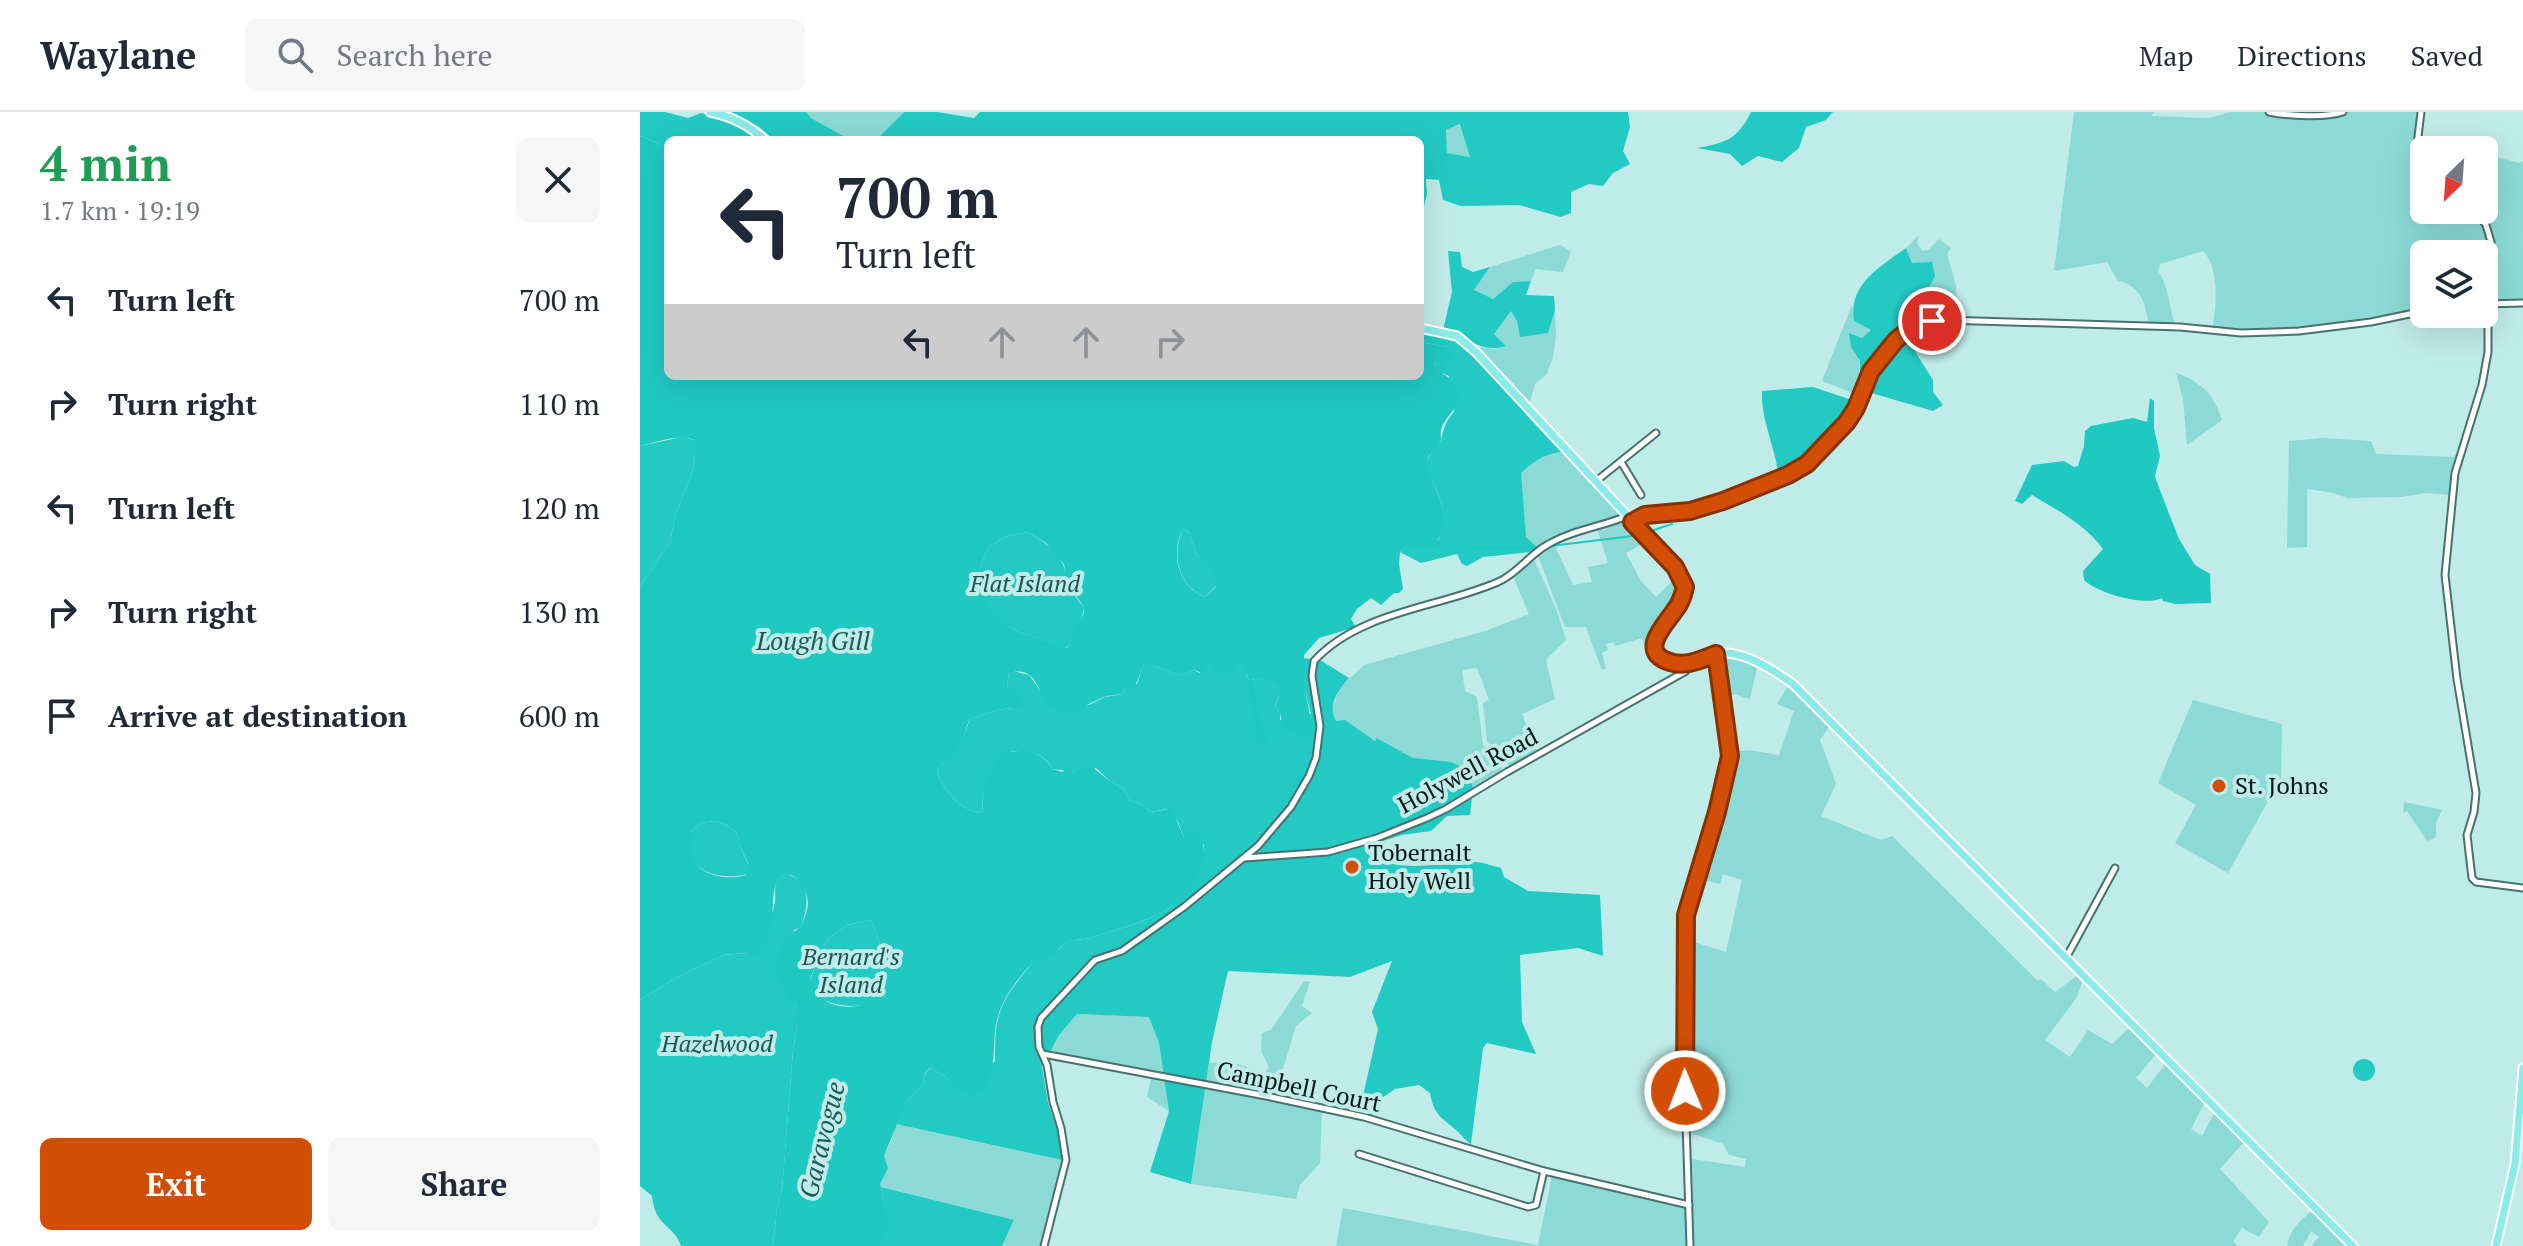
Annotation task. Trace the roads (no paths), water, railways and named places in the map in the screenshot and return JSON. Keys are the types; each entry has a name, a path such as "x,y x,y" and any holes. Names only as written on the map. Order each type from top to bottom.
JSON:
{"main road":[{"path":"710,112 724,115 761,136"},
{"path":"1424,329 1457,336 1466,343 1675,567 1685,587 1677,608 1654,643 1659,657 1668,662 1690,663 1728,653 1746,658 1793,684 2353,1246"},
{"path":"2496,1246 2514,1172 2523,1068"}],"street":[{"path":"2269,112 2287,115 2343,112"},
{"path":"2418,136 2421,112"},
{"path":"2498,304 2523,303"},
{"path":"1044,1246 1066,1160 1047,1065 1037,1037 1041,1018 1083,970 1095,960 1122,951 1155,929 1258,846 1291,807 1316,758 1320,726 1312,669 1319,656 1366,625 1502,580 1546,545 1568,535 1645,515 1690,511 1788,475 1814,459 1847,422 1878,361 1896,340 1915,325 1944,320 2180,327 2241,333 2299,331 2410,314"},
{"path":"2487,328 2488,358 2453,484 2446,597 2476,793 2467,835 2472,878 2476,882 2523,888"},
{"path":"1595,482 1656,433"},
{"path":"1621,462 1641,495"},
{"path":"1690,1246 1685,1064 1686,915 1717,812 1730,756 1716,654"},
{"name":"Holywell Road","path":"1244,858 1349,848 1435,815 1686,671 1690,663"},
{"path":"2066,958 2115,868"},
{"name":"Campbell Court","path":"1042,1054 1364,1117 1544,1171 1689,1205"},
{"path":"1359,1154 1528,1207 1536,1205 1544,1171"}],"water":[{"name":"Lough Gill","path":"640,136 664,148 664,380 1424,380 1424,343 1447,347 1455,352 1450,358 1435,362 1434,366 1451,379 1458,392 1455,408 1443,425 1441,441 1427,462 1443,510 1441,533 1431,548 1406,547 1400,552 1403,589 1399,593 1394,593 1381,605 1371,598 1357,609 1351,619 1356,627 1319,638 1304,655 1305,690 1312,725 1310,735 1306,738 1283,726 1275,706 1279,693 1275,685 1267,680 1255,679 1252,680 1258,717 1267,735 1265,744 1258,743 1248,677 1240,659 1233,671 1224,675 1206,665 1203,673 1193,670 1180,676 1144,664 1134,689 1126,686 1123,694 1067,710 1048,704 1033,678 1027,674 1009,673 1007,686 1021,700 1022,707 997,710 970,719 960,746 937,773 949,794 965,808 980,813 983,811 985,787 1003,752 1032,753 1043,758 1052,769 1063,772 1066,767 1074,772 1081,769 1085,772 1092,767 1123,788 1130,801 1141,804 1150,812 1170,809 1184,838 1192,832 1201,839 1203,857 1198,876 1188,891 1162,912 1090,938 1069,941 1025,971 999,1013 992,1066 984,1089 974,1094 959,1090 931,1068 927,1071 924,1083 906,1102 884,1156 888,1168 880,1184 889,1226 880,1246 773,1246 782,1190 797,1026 794,1021 795,1005 785,994 777,972 783,945 801,927 807,909 807,897 798,880 789,874 778,880 771,928 756,956 746,953 724,955 679,976 640,1000 640,587 670,542 695,456 695,440 675,438 640,446","holes":["1183,529 1189,532 1196,554 1216,576 1216,587 1205,597 1188,586 1179,568 1177,548","1028,532 1046,543 1064,564 1067,584 1084,607 1070,645 1066,648 1016,631 994,617 979,585 980,567 988,548 1004,537","714,821 727,825 737,833 748,863 746,875 715,875 705,871 693,858 691,832 701,823","871,920 887,954 884,992 872,1001 856,1006 831,1004 816,991 810,979 827,939 847,925"]},
{"path":"2150,398 2154,401 2154,428 2160,456 2155,476 2179,539 2195,565 2210,574 2211,603 2175,604 2162,598 2133,600 2099,590 2084,580 2083,571 2103,549 2096,540 2032,495 2022,504 2015,501 2032,465 2064,461 2078,466 2085,431 2091,426 2133,418 2147,422"}],"waterway":[{"path":"1651,531 1672,524"},
{"path":"1551,546 1640,535"},
{"path":"1432,546 1535,549"}],"place":[{"name":"St. Johns","path":"2219,786"},
{"name":"Tobernalt Holy Well","path":"1352,867"}],"park label":[{"name":"Flat Island","path":"1025,584"},
{"name":"Bernard's Island","path":"851,971"},
{"name":"Hazelwood","path":"717,1044"}],"water label":[{"name":"Garavogue","path":"822,1140"}]}
